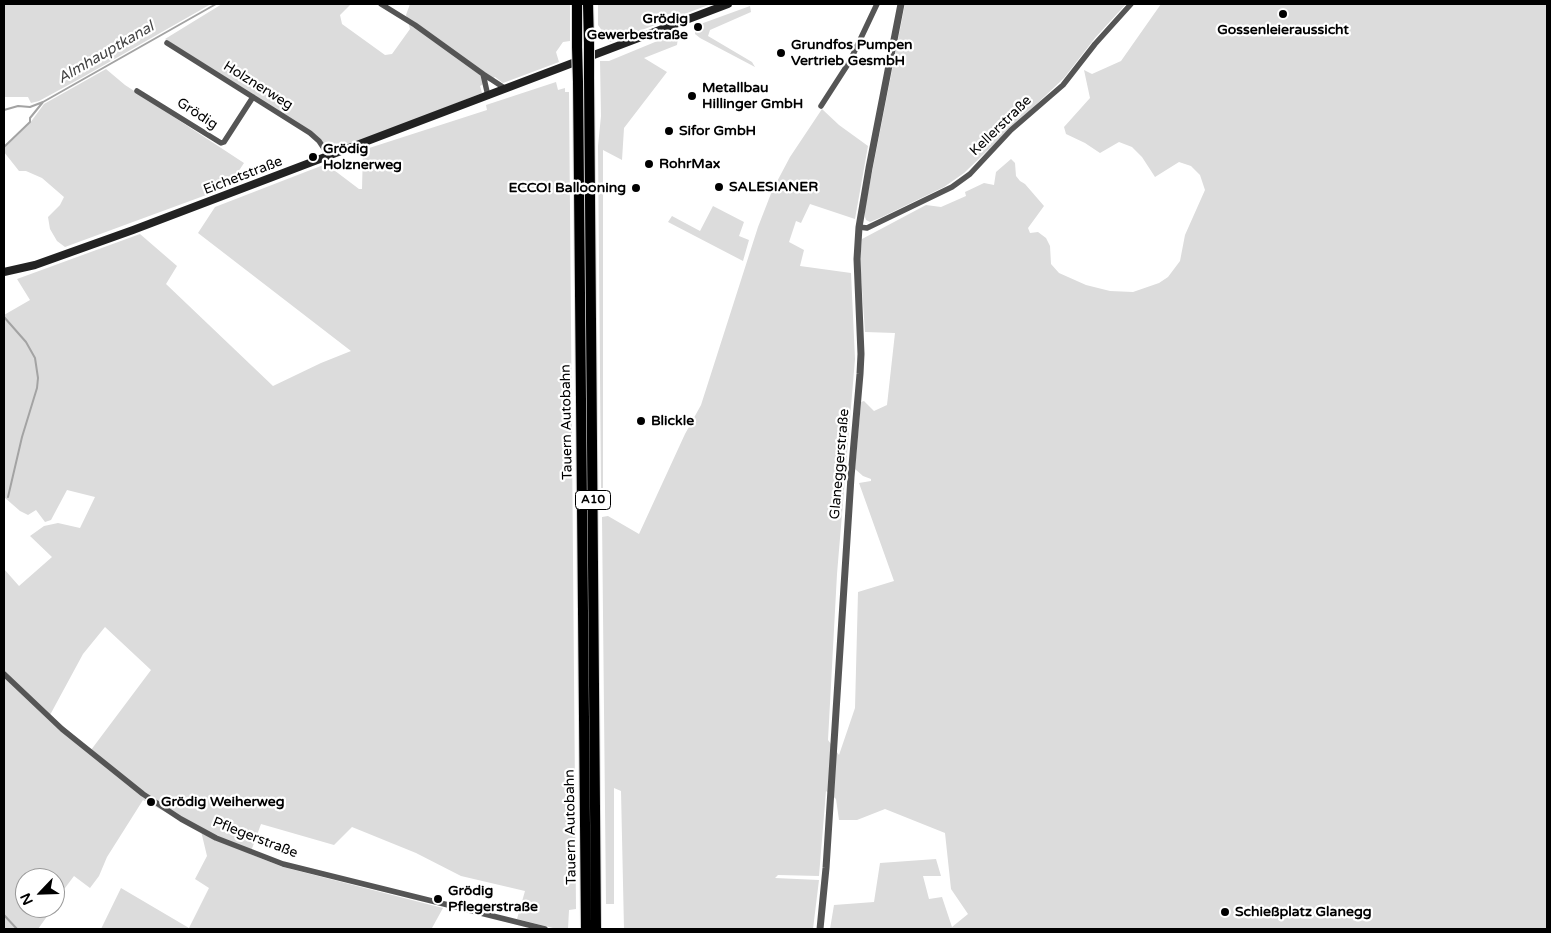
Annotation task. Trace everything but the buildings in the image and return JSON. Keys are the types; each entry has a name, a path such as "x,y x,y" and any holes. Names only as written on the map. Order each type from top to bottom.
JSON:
{"highway":[{"name":"Tauern Autobahn","path":"577,4 591,926"},
{"name":"Tauern Autobahn","path":"588,4 591,926"}],"main road":[{"name":"Eichetstraße","path":"4,272 36,265 101,242 728,4"}],"street":[{"path":"381,4 415,25 506,89"},
{"path":"821,106 850,61 877,4"},
{"name":"Glaneggerstraße","path":"820,929 826,868 851,477 860,374 861,354 856,259 859,227 869,168 901,4"},
{"name":"Kellerstraße","path":"859,227 867,228 952,187 970,174 1011,130 1063,85 1095,44 1131,4"},
{"name":"Holznerweg","path":"166,43 310,133 320,141 329,156"},
{"path":"483,74 488,96"},
{"name":"Grödig","path":"138,91 221,143 224,142 253,97"},
{"name":"Pflegerstraße","path":"4,674 62,729 142,794 181,819 216,838 283,864 545,929"}],"shaded area":[{"path":"4,4 211,4 83,77 39,101 31,103 28,97 4,97"},
{"path":"222,4 351,4 340,15 342,24 385,55 392,54 410,29 406,15 410,4 570,4 570,41 563,42 556,52 559,62 503,83 495,77 480,86 482,93 359,142 333,150 326,146 316,135 165,39"},
{"path":"598,4 711,4 610,42 598,25"},
{"path":"905,4 1126,4 1095,38 1064,78 964,173 944,187 870,222 866,220 865,208"},
{"path":"1161,4 1547,4 1547,929 830,929 834,905 874,902 880,863 936,859 941,876 923,876 929,899 942,897 952,927 968,914 951,889 945,833 885,809 857,820 839,820 836,799 826,791 819,876 778,875 775,878 819,880 813,929 624,929 621,791 614,788 614,904 606,904 602,517 608,516 639,534 685,434 701,405 758,227 772,191 790,157 822,109 839,125 868,146 855,219 810,204 801,223 796,221 789,242 804,250 800,266 851,273 855,359 837,574 828,740 839,755 855,708 858,592 894,581 859,483 871,481 871,479 863,476 855,469 861,402 864,401 874,411 887,405 895,333 865,332 860,260 862,239 926,205 941,207 966,196 965,192 984,183 994,185 996,172 1011,159 1015,163 1016,176 1044,206 1028,228 1030,233 1038,232 1046,238 1050,246 1051,264 1059,273 1086,285 1110,291 1133,292 1159,283 1168,277 1180,261 1185,235 1205,190 1200,175 1191,166 1179,162 1155,177 1142,157 1132,147 1119,142 1100,153 1066,134 1064,127 1090,98 1084,70 1092,74 1121,61"},
{"path":"750,6 751,12 710,30 708,36 752,62 755,67 695,34 695,26"},
{"path":"672,35 678,38 677,45 644,58 667,72 624,128 622,160 603,150 603,488 601,488 598,146 601,116 600,61 609,61"},
{"path":"106,69 125,85 244,163 228,187 65,247 57,241 50,229 48,217 60,205 64,197 42,178 26,171 19,171 4,152 4,148 30,123 44,104"},
{"path":"556,82 558,90 565,88 565,92 569,92 576,909 569,910 568,929 557,929 517,919 525,891 461,876 416,853 352,827 334,845 261,824 250,854 283,867 443,908 433,929 101,929 121,888 189,928 209,888 195,879 207,856 201,831 143,800 107,857 99,876 90,888 74,876 65,888 65,868 15,868 15,918 46,918 38,929 4,929 4,569 19,586 52,557 30,536 44,526 58,523 80,528 95,497 67,490 51,520 45,522 36,510 28,515 20,511 4,497 4,315 30,300 17,279 140,234 177,266 166,284 273,386 351,351 198,233 215,207 326,164 359,189 362,189 363,150 487,110 486,105","holes":["105,627 151,670 91,750 50,715 83,654"]},
{"path":"713,206 744,222 739,236 749,240 743,261 668,222 672,216 700,231"}],"waterway":[{"name":"Almhauptkanal","path":"4,110 18,106 30,107 43,102 216,4"},
{"path":"4,147 30,122 30,118 43,102"},
{"path":"4,317 26,342 35,358 38,378 8,497"},
{"path":"4,915 17,929"}],"place":[{"name":"Gossenleieraussicht","path":"1283,14"},
{"name":"Grödig Gewerbestraße","path":"698,27"},
{"name":"Grundfos Pumpen Vertrieb GesmbH","path":"781,53"},
{"name":"Metallbau Hillinger GmbH","path":"692,96"},
{"name":"Sifor GmbH","path":"669,131"},
{"name":"Grödig Holznerweg","path":"313,157"},
{"name":"RohrMax","path":"649,164"},
{"name":"SALESIANER","path":"719,187"},
{"name":"ECCO! Ballooning","path":"636,188"},
{"name":"Blickle","path":"641,421"},
{"name":"Grödig Weiherweg","path":"151,802"},
{"name":"Grödig Pflegerstraße","path":"438,899"},
{"name":"Schießplatz Glanegg","path":"1225,912"}]}
